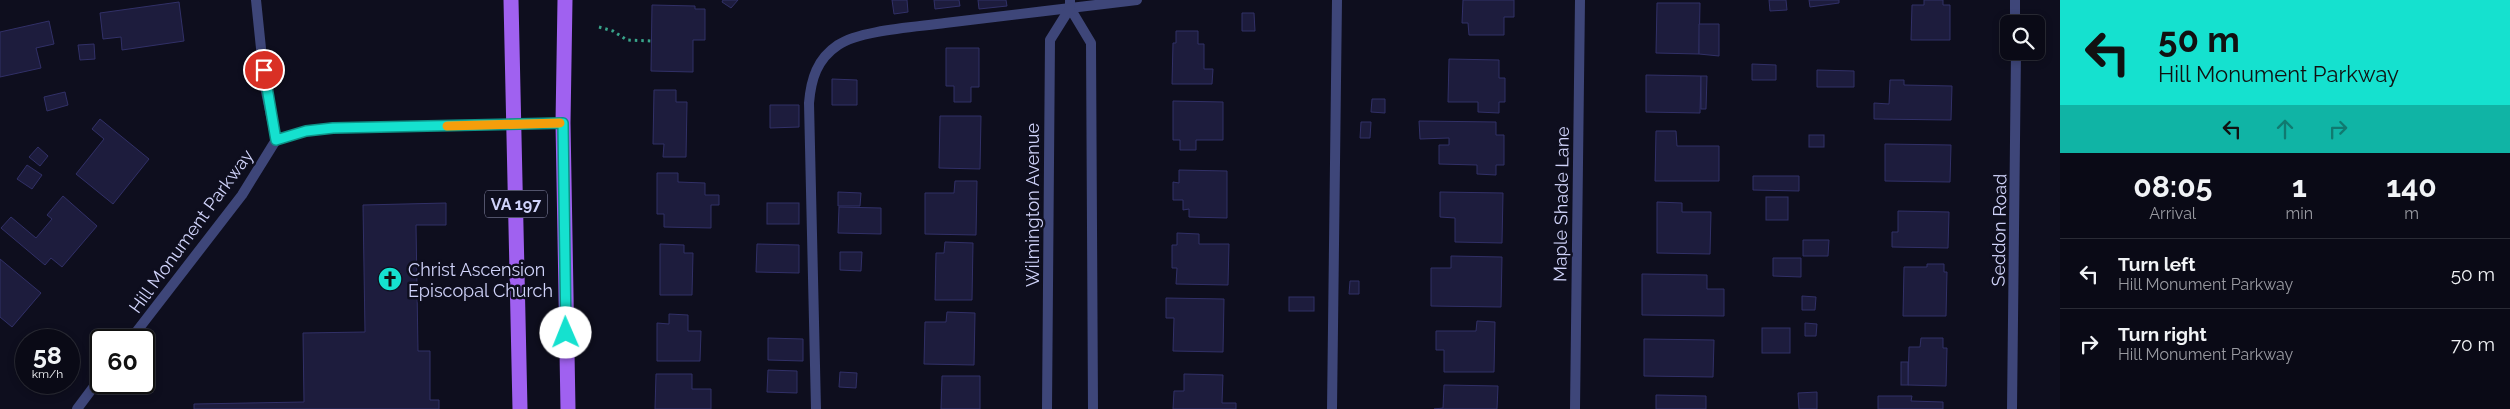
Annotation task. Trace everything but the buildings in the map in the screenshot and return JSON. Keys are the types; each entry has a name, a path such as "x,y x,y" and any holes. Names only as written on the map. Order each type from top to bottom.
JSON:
{"main road":[{"name":"VA 197","path":"511,0 520,409"},
{"name":"VA 197","path":"565,0 563,123 568,409"}],"street":[{"name":"Hill Monument Parkway","path":"256,0 266,87 276,140"},
{"path":"816,409 810,87 815,70 825,55 839,44 860,36 1070,4 1137,0"},
{"path":"1332,409 1337,0"},
{"name":"Maple Shade Lane","path":"1575,409 1580,0"},
{"path":"2015,0 2016,15"},
{"path":"1070,4 1091,43 1093,409"},
{"name":"Wilmington Avenue","path":"1047,409 1050,40 1070,4"},
{"name":"Seddon Road","path":"2012,409 2016,60"},
{"name":"Hill Monument Parkway","path":"138,329 242,195 276,140 306,131 333,128 563,123"},
{"path":"77,409 84,404"}],"path":[{"path":"599,28 613,31 627,40 651,41"}],"slow traffic":[{"path":"447,126 560,123"}],"place":[{"name":"Christ Ascension Episcopal Church","path":"390,279"}],"route":[{"path":"264,70 270,114 276,140 306,131 333,128 563,123 566,333"}]}
